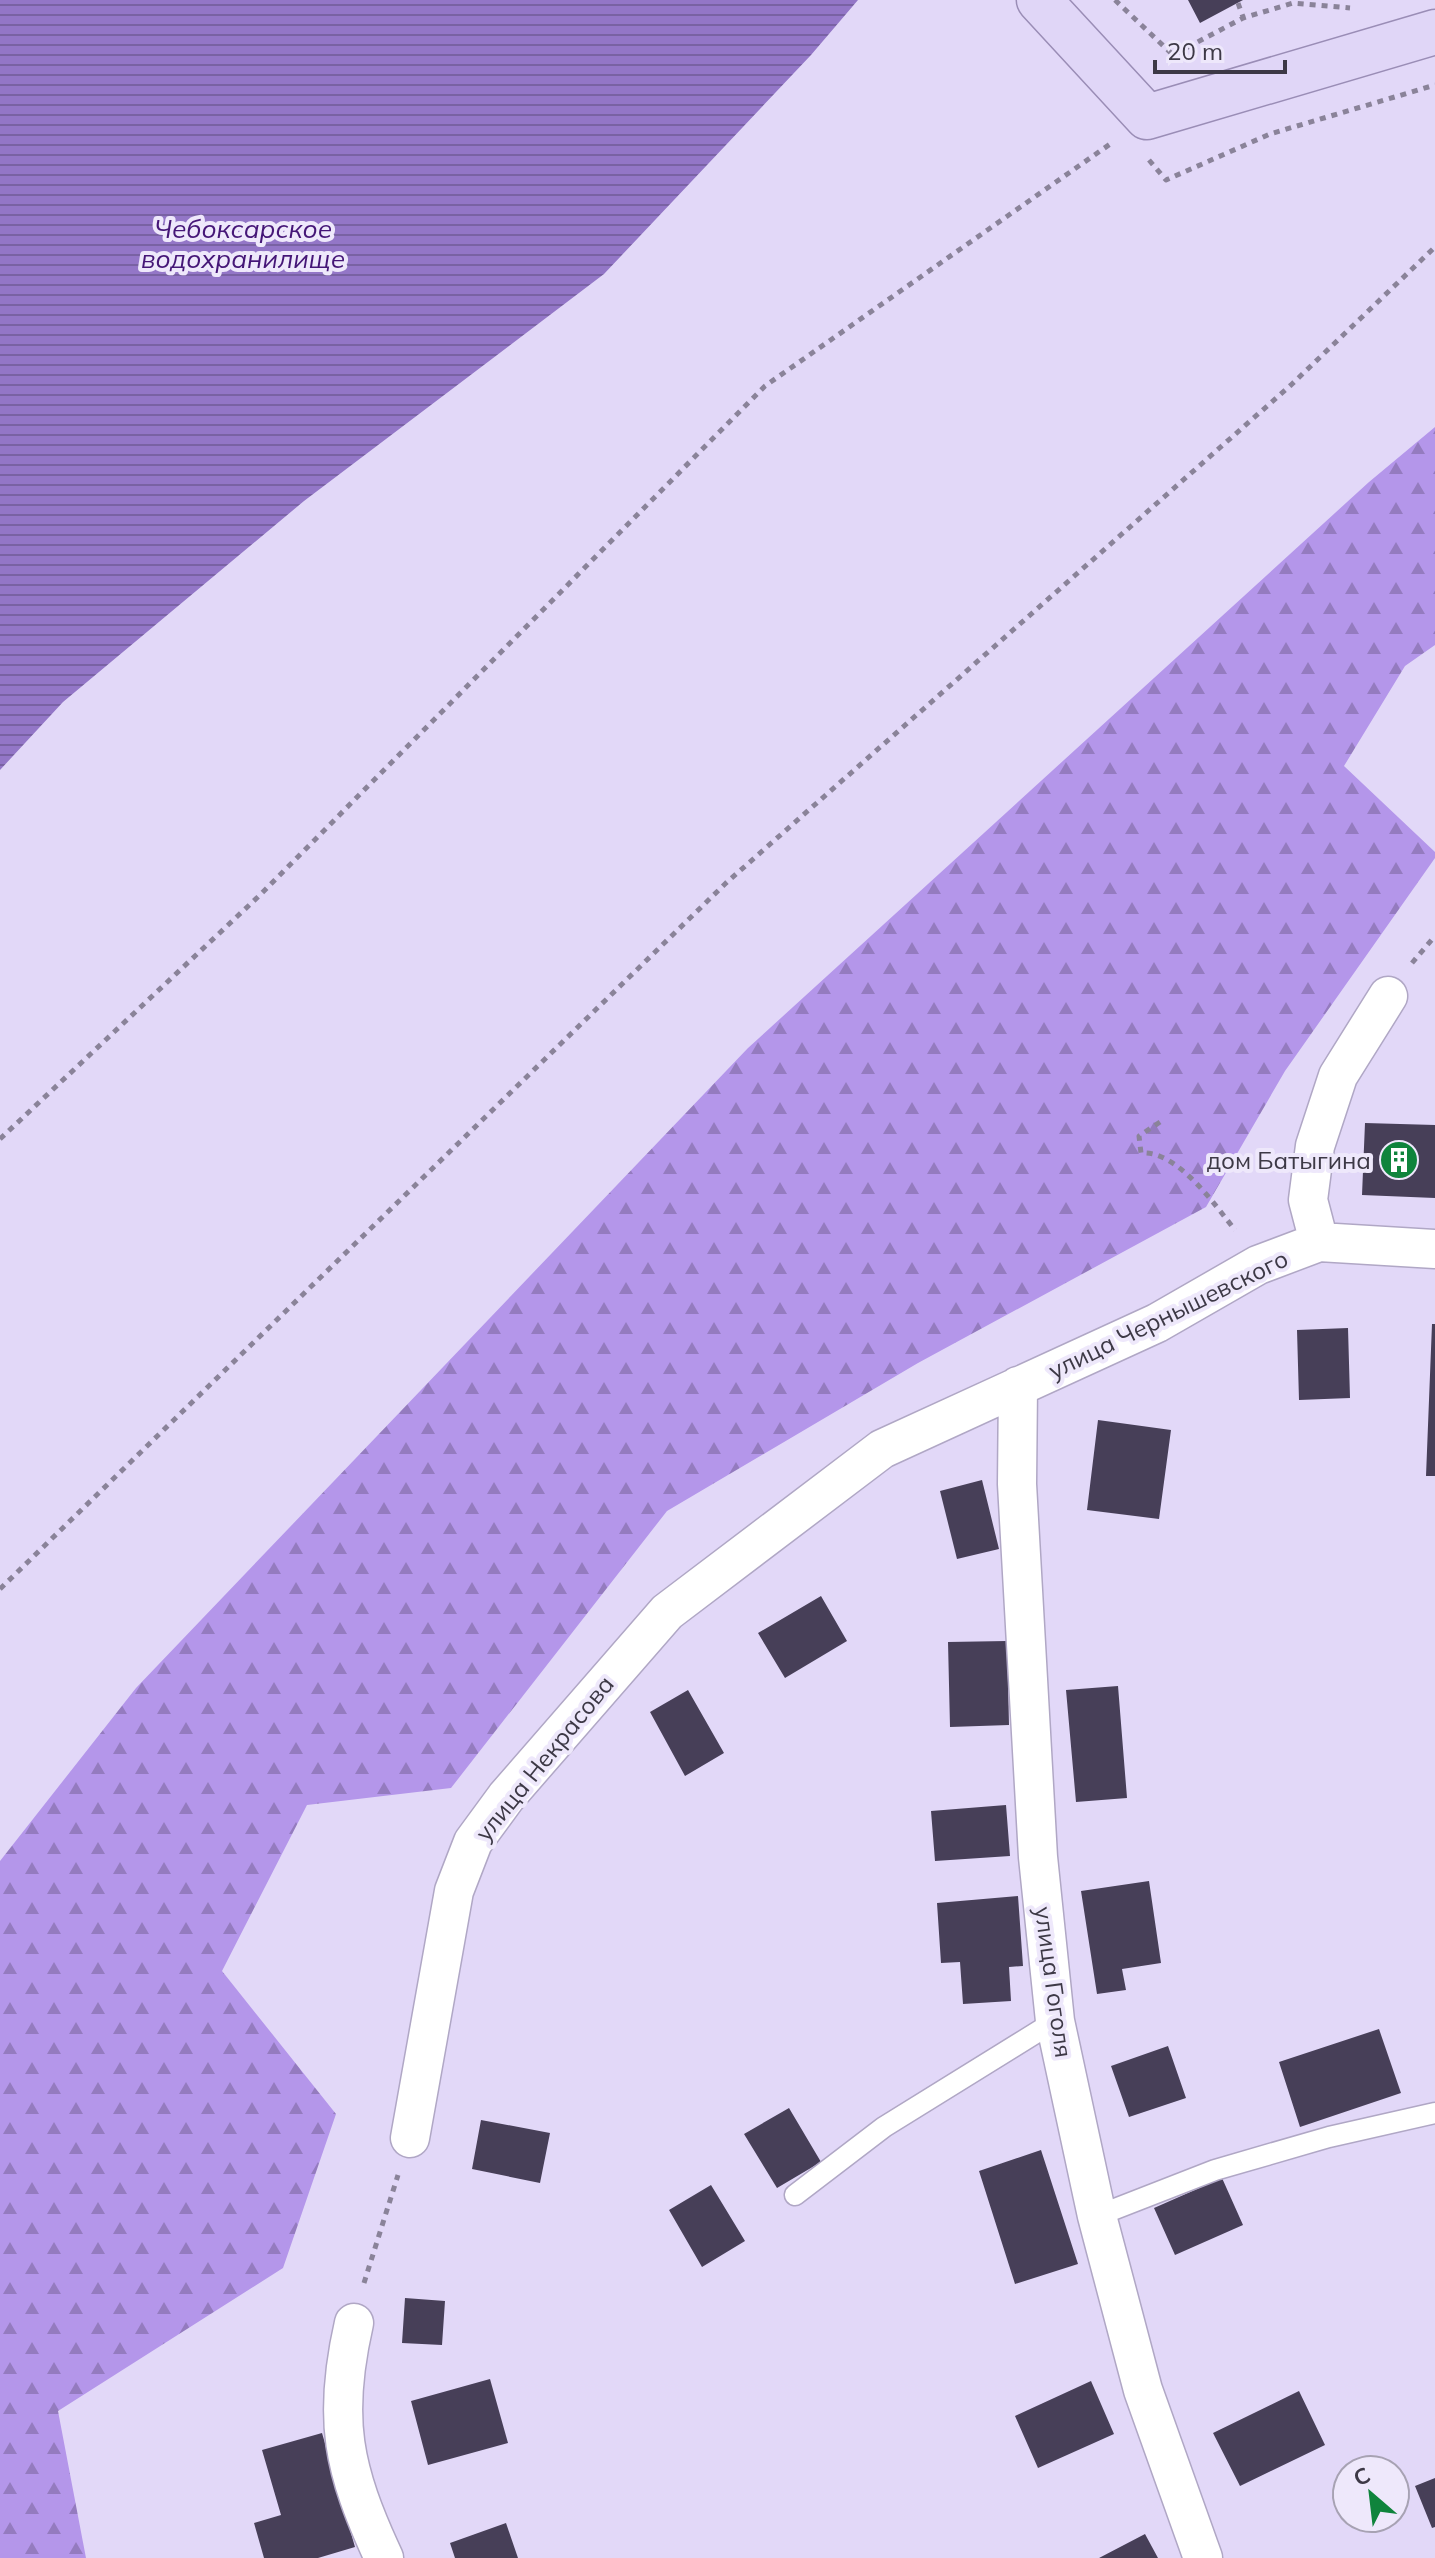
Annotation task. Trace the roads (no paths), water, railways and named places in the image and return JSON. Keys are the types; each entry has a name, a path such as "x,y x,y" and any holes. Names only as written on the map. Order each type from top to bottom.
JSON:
{"main road":[{"path":"1039,0 1147,117 1435,32"}],"street":[{"path":"1319,1242 1308,1200 1315,1146 1338,1076 1388,996"},
{"name":"улица Чернышевского","path":"1018,1386 1157,1323 1258,1265 1319,1242 1435,1249"},
{"name":"улица Гоголя","path":"1018,1386 1017,1484 1037,1841 1055,2021 1097,2216 1143,2390 1203,2558"},
{"name":"улица Некрасова","path":"410,2138 454,1891 473,1842 506,1797 667,1612 882,1449 1018,1386"},
{"path":"354,2323 341,2401 345,2456 362,2511 384,2558"}],"lane":[{"path":"795,2195 884,2127 1055,2021"},
{"path":"1097,2216 1215,2170 1329,2137 1435,2113"}],"water":[{"name":"Чебоксарское водохранилище","path":"0,0 858,0 811,55 604,274 304,501 63,702 0,770"}],"place":[{"name":"дом Батыгина","path":"1399,1160"}]}
